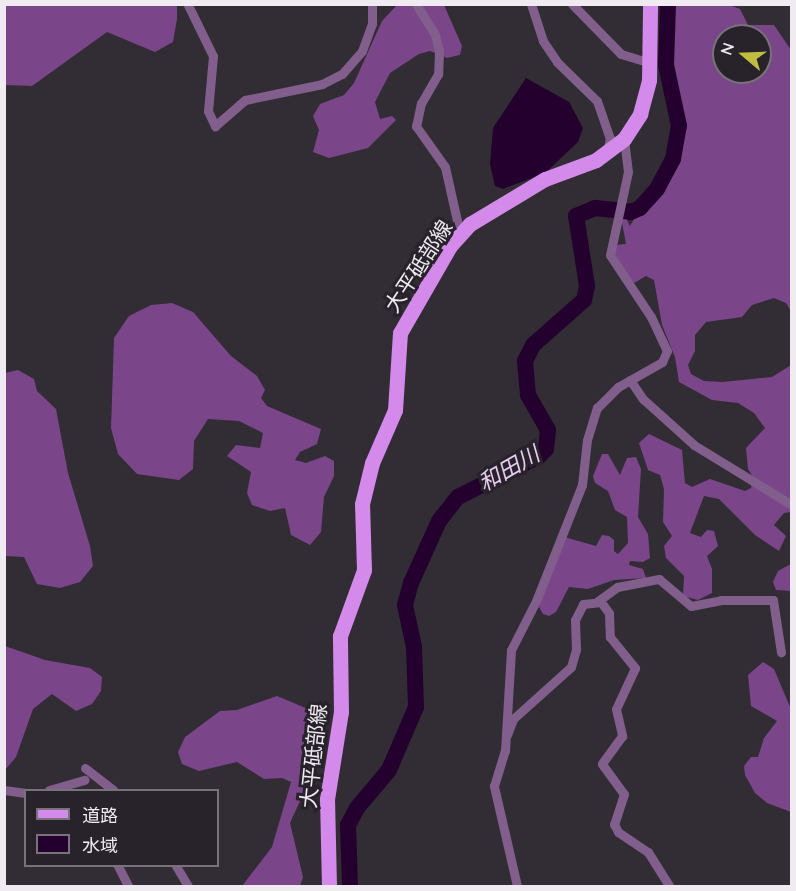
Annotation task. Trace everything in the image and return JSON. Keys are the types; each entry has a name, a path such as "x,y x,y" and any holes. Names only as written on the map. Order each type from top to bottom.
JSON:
{"main road":[{"name":"大平砥部線","path":"329,886 327,799 341,711 338,652 343,621 364,570 362,504 365,486 395,410 400,333 460,234 505,201 606,154 624,139 640,114 650,63 650,4"}],"street":[{"path":"188,4 213,56 208,111 215,126 245,100 322,84 342,74 362,51 372,24 372,4"},
{"path":"416,4 435,34 439,51 438,74 421,103 416,126 444,167 460,234"},
{"path":"531,4 548,48 597,101 610,138 606,154"},
{"path":"572,4 621,54 650,63"},
{"path":"506,737 506,691 514,639 536,601 582,485 588,440 597,408 605,397 662,362 668,345 610,255 628,172 624,139"},
{"path":"630,380 643,399 694,445 792,505"},
{"path":"598,601 617,587 659,579 692,606 721,600 773,600 781,652"},
{"path":"517,886 511,850 494,795 506,737 513,719 566,674 574,659 578,611 590,600 598,601 609,613 610,637 635,668 616,709 622,736 602,764 624,794 614,824 618,832 648,852 669,886"},
{"path":"81,789 85,780 85,768 112,789"},
{"path":"53,789 85,780"},
{"path":"4,790 24,793"},
{"path":"118,867 128,886"},
{"path":"177,867 188,886"}],"shaded area":[{"path":"5,4 177,5 177,19 173,42 155,52 107,32 32,86 5,85"},
{"path":"397,5 444,5 462,46 460,55 447,58 430,51 419,54 390,73 375,102 380,119 392,116 396,120 368,148 329,158 313,152 319,130 313,116 320,104 344,95 354,83 382,21"},
{"path":"671,5 729,5 740,9 748,24 712,24 712,84 772,84 772,25 774,25 791,50 791,311 786,303 774,298 752,305 742,317 706,322 695,335 695,351 688,365 691,374 704,381 723,382 772,377 791,365 791,512 784,513 774,525 786,536 779,551 755,535 719,499 704,496 690,533 701,537 707,530 714,531 718,546 707,556 712,569 712,593 698,600 683,596 684,576 666,558 664,546 672,536 663,522 664,489 660,475 648,470 639,443 649,434 682,450 685,483 692,487 710,479 745,491 751,488 753,477 748,469 746,448 765,428 754,413 738,403 712,400 679,382 675,357 662,325 654,280 646,276 634,283 617,264 614,253 615,245 626,244 621,217 625,216 630,226 636,216 646,212 649,203 662,192 676,162 682,126 669,56"},
{"path":"172,303 193,312 231,356 257,376 265,390 261,398 267,406 321,429 317,444 300,452 295,460 306,463 325,456 334,461 334,476 324,497 321,532 310,545 291,535 285,508 270,511 252,505 247,493 251,472 227,456 236,445 260,448 263,433 239,421 208,419 194,441 193,469 179,480 137,474 118,454 111,428 114,338 129,316 151,305"},
{"path":"18,370 34,379 37,391 56,409 68,473 90,546 93,566 80,582 60,588 37,584 24,557 5,556 5,373"},
{"path":"602,454 608,454 620,475 627,458 636,457 641,469 638,517 648,534 650,558 643,562 630,561 629,565 643,569 646,578 614,580 588,589 569,587 556,612 549,616 543,614 539,607 564,537 596,546 602,535 609,536 614,540 614,551 618,554 628,543 627,517 615,510 608,491 595,483 593,476"},
{"path":"791,564 791,591 776,590 773,582 778,571"},
{"path":"5,646 45,660 90,668 102,677 101,691 92,704 76,711 52,694 33,709 16,757 5,770"},
{"path":"763,662 774,669 791,709 791,812 767,803 755,793 745,775 744,766 751,757 758,757 764,738 777,721 751,706 748,675"},
{"path":"277,696 308,709 316,745 309,781 290,823 303,877 300,886 242,886 272,847 291,782 282,778 264,779 237,762 199,771 182,764 178,752 185,737 220,711 237,710"}],"water":[{"path":"526,78 569,102 583,128 578,142 545,173 503,189 495,186 490,164 493,128"}],"waterway":[{"name":"和田川","path":"350,886 348,825 357,808 389,770 416,707 414,647 405,605 411,583 439,521 458,497 539,456 546,449 548,430 528,395 525,361 533,345 584,300 587,286 576,216 595,208 631,212 640,208 657,189 673,159 679,126 666,65 668,4"}]}
